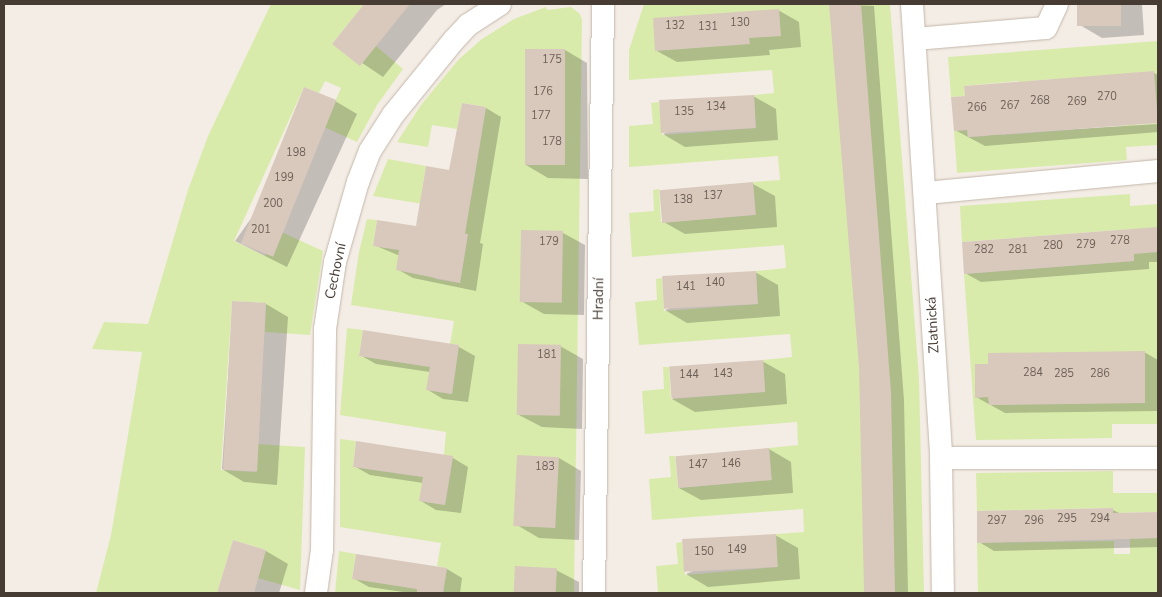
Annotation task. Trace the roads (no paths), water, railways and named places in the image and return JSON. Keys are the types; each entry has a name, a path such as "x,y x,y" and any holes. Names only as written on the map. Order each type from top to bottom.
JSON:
{"street":[{"name":"Cechovní","path":"316,593 322,550 325,329 335,262 358,182 370,151 392,115 458,35 500,4"},
{"name":"Hradní","path":"594,593 603,4"},
{"name":"Zlatnická","path":"912,4 926,193 941,458 943,593"},
{"path":"915,39 1046,28 1057,4"},
{"path":"926,193 1158,171"},
{"path":"941,458 1158,458"}]}
